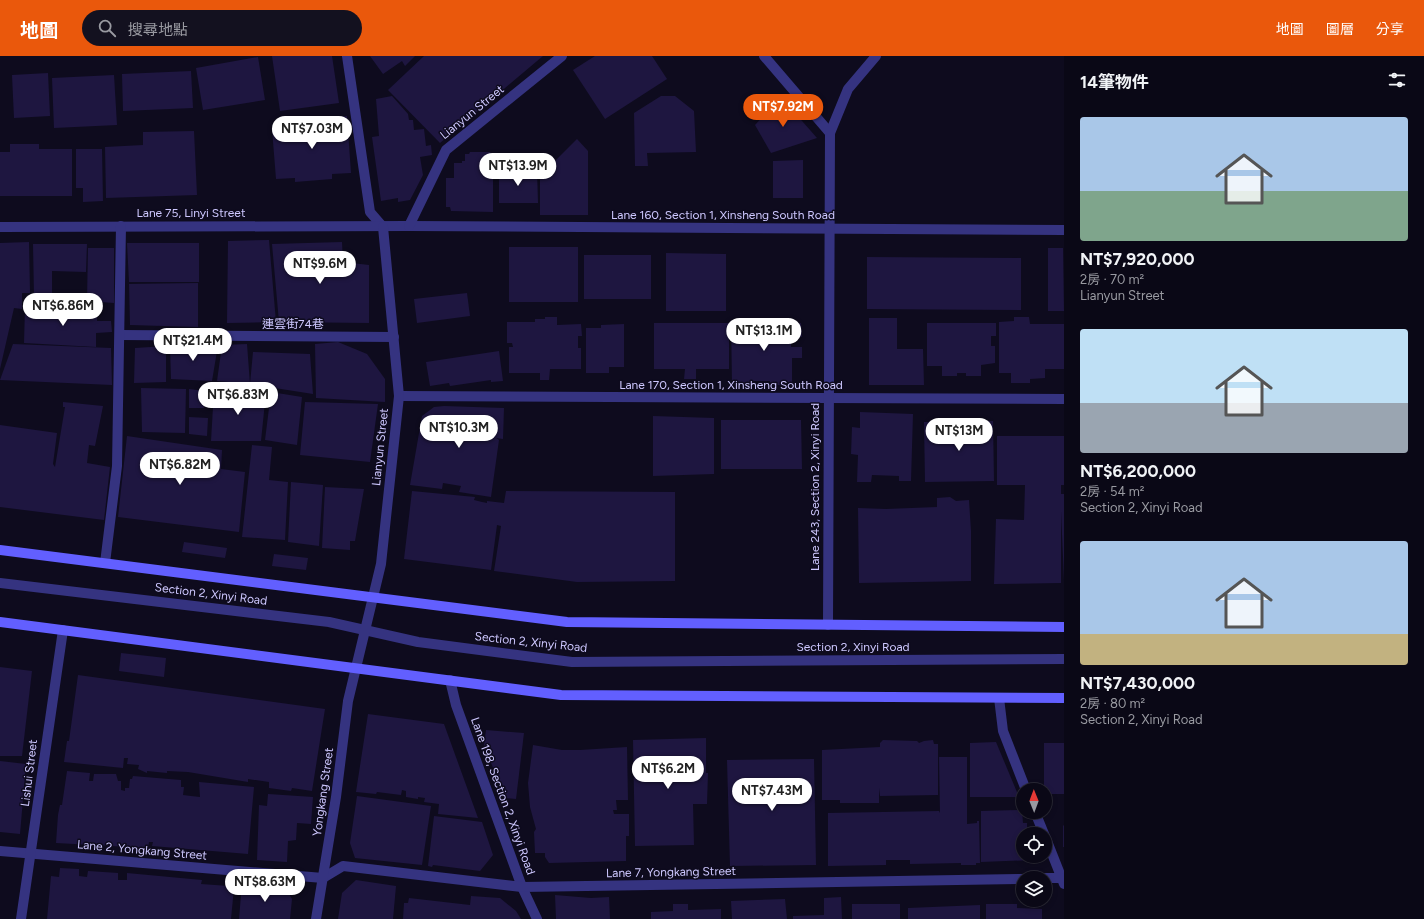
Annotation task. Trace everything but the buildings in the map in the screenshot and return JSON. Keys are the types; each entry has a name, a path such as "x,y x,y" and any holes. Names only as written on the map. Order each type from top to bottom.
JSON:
{"main road":[{"name":"Section 2, Xinyi Road","path":"0,550 567,622 1064,627"},
{"path":"0,622 561,695 1064,698"}],"street":[{"path":"347,56 370,212 383,227"},
{"name":"Lianyun Street","path":"409,226 446,150 562,56"},
{"path":"764,56 830,133 848,89 876,56"},
{"name":"Lane 243, Section 2, Xinyi Road","path":"828,625 830,133"},
{"path":"106,563 117,466 121,226"},
{"name":"Lane 75, Linyi Street","path":"0,227 383,227"},
{"name":"Lane 160, Section 1, Xinsheng South Road","path":"383,227 1064,230"},
{"name":"Lianyun Street","path":"354,668 366,629 381,564 399,396 383,227"},
{"name":"連雲街74巷","path":"120,335 394,338"},
{"name":"Lane 170, Section 1, Xinsheng South Road","path":"399,396 1064,399"},
{"name":"Section 2, Xinyi Road","path":"0,583 278,615 366,629 418,642 572,662 1064,659"},
{"name":"Lishui Street","path":"21,919 63,630"},
{"name":"Yongkang Street","path":"316,919 354,668"},
{"name":"Lane 198, Section 2, Xinyi Road","path":"450,680 456,705 522,887 538,919"},
{"path":"999,698 1002,731 1023,783"},
{"name":"Lane 2, Yongkang Street","path":"0,851 323,878"},
{"path":"1052,853 1063,881"},
{"name":"Lane 7, Yongkang Street","path":"323,878 343,866 522,887 1016,879"},
{"path":"1052,879 1063,881"}]}
